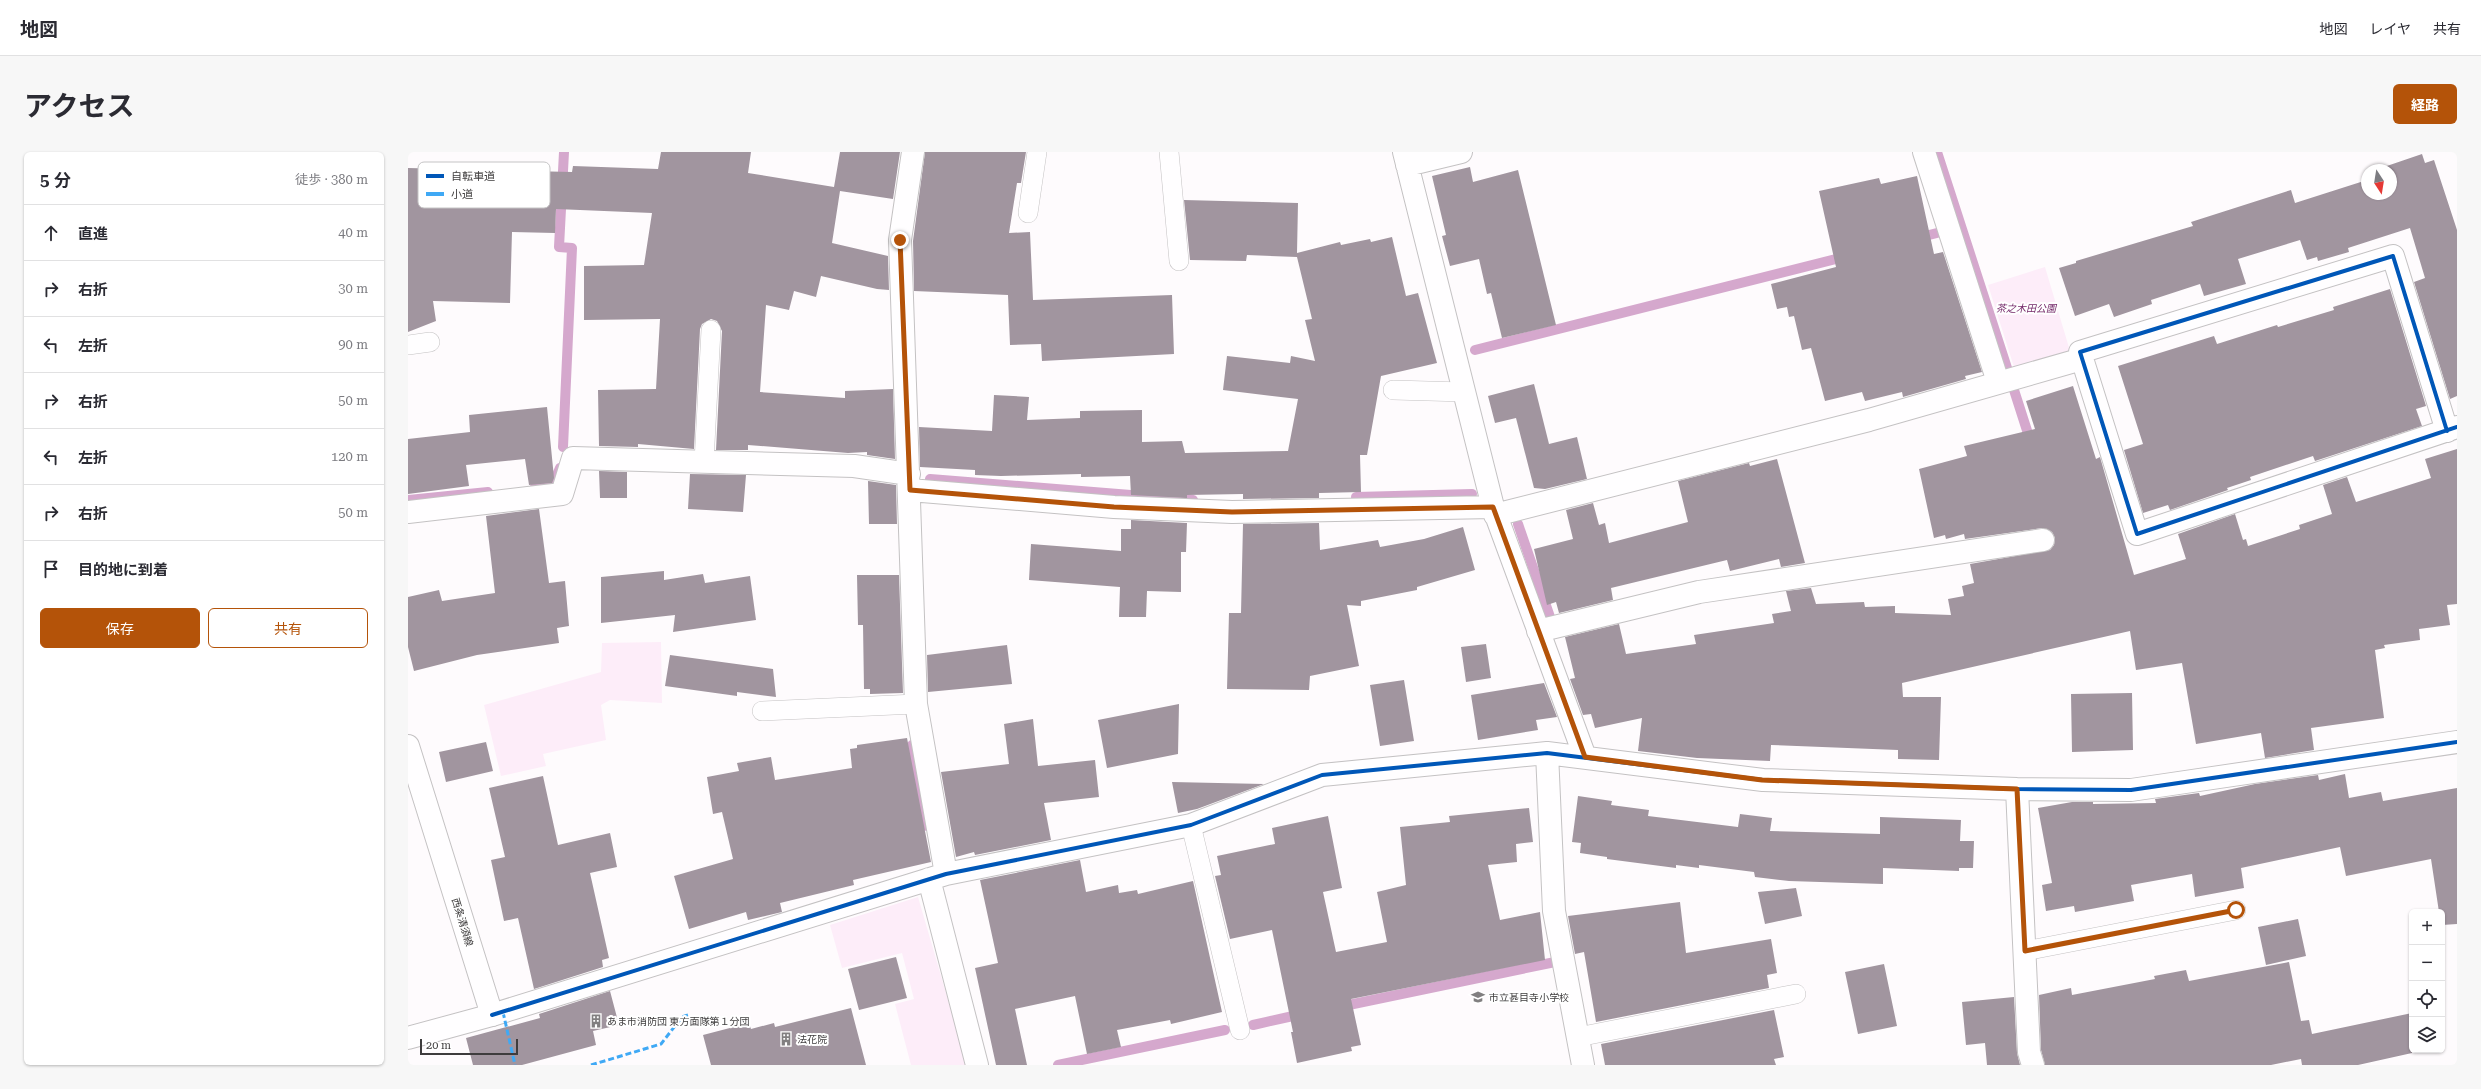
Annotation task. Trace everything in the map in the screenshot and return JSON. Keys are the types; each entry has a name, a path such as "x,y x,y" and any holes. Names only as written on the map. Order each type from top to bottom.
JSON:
{"street":[{"path":"913,152 900,240 916,704 938,877 977,1065"},
{"path":"1461,152 1406,158 1494,511 1585,757"},
{"path":"1924,152 1998,382"},
{"path":"2393,256 2452,429 2137,534 2080,352 2393,256"},
{"path":"408,512 562,494 573,458 854,466 909,482 1114,507 1232,512 1494,511 1870,420 2082,358"},
{"path":"1538,631 1699,592 2043,540"},
{"path":"408,1038 492,1015 938,877 1191,825 1322,775 1547,753 1762,780 2017,789 2131,790 2457,742"},
{"name":"西条清須線","path":"408,746 492,1015"},
{"path":"1547,753 1554,911 1583,1065"},
{"path":"2017,789 2029,1052 2032,1065"}],"lane":[{"path":"1028,213 1037,152"},
{"path":"1169,152 1179,261"},
{"path":"704,462 711,330"},
{"path":"408,346 430,342"},
{"path":"1393,390 1464,392"},
{"path":"762,712 916,704"},
{"path":"1191,825 1240,1030"},
{"path":"2025,951 2236,910"},
{"path":"1578,1037 1796,994"}],"green space":[{"name":"茶之木田公園","path":"2045,267 2070,351 2014,367 1988,285"},
{"path":"661,642 662,703 610,700 601,705 606,740 543,754 546,766 501,776 484,705 601,672 602,643"},
{"path":"918,897 967,1065 911,1065 895,1004 914,999 902,953 842,968 830,925"}],"building":[{"path":"661,152 751,152 748,173 834,187 840,152 900,152 893,199 840,191 832,243 888,256 889,290 877,289 821,276 816,297 794,291 789,310 766,305 760,392 845,398 845,391 893,389 895,459 867,455 867,452 848,453 748,445 748,450 716,450 722,331 717,321 711,319 702,324 700,329 694,449 638,444 638,447 599,446 598,390 656,389 660,319 584,320 584,266 644,265 652,213 556,209 555,233 512,232 510,303 433,301 436,321 408,332 408,168 418,168 418,208 550,208 550,171 572,172 573,166 658,169"},
{"path":"925,152 1026,152 1021,183 1017,183 1009,233 1030,232 1033,300 1172,295 1174,354 1042,361 1041,344 1010,345 1008,295 914,291 913,241"},
{"path":"2422,154 2425,163 2434,160 2457,230 2457,396 2450,399 2414,282 2425,278 2410,228 2348,248 2349,252 2318,261 2317,257 2307,260 2300,240 2238,259 2246,284 2204,296 2200,284 2151,300 2152,304 2114,317 2109,304 2075,316 2059,268 2076,263 2076,261 2193,226 2191,222 2291,190 2295,203 2361,182 2361,200 2397,200 2397,164 2393,164"},
{"path":"1470,167 1473,182 1518,170 1556,325 1502,338 1491,293 1487,294 1479,259 1450,266 1442,236 1446,235 1432,176"},
{"path":"1917,176 1934,254 1943,252 1982,372 1965,376 1966,379 1903,397 1902,392 1865,401 1862,392 1825,401 1811,348 1802,350 1794,316 1789,317 1787,307 1777,309 1771,284 1836,267 1819,191 1879,178 1881,184"},
{"path":"1184,200 1298,203 1297,253 1340,242 1341,245 1370,239 1371,242 1392,237 1406,296 1418,293 1437,363 1381,376 1367,455 1360,455 1361,492 1319,493 1319,498 1243,499 1243,494 1187,495 1187,498 1131,495 1130,476 1081,477 1081,474 1001,476 975,475 975,470 920,467 919,427 992,431 994,395 1029,397 1027,420 1080,418 1080,411 1142,410 1142,442 1182,441 1185,453 1288,451 1298,399 1223,390 1227,356 1290,363 1291,356 1315,361 1305,320 1312,319 1297,257 1247,255 1246,261 1190,260"},
{"path":"2390,289 2426,406 2416,409 2422,426 2315,461 2313,456 2250,477 2251,480 2227,488 2228,490 2170,510 2168,505 2143,513 2124,450 2143,444 2118,366 2214,336 2217,344 2277,325 2278,327 2334,310 2333,307"},
{"path":"1534,384 1549,444 1577,437 1587,479 1545,489 1534,488 1516,418 1495,423 1488,396"},
{"path":"2073,386 2096,459 2100,457 2134,575 2186,559 2178,534 2235,514 2243,540 2246,539 2248,546 2300,529 2299,525 2332,514 2323,485 2347,477 2356,502 2431,478 2425,459 2457,449 2457,604 2447,605 2450,625 2419,629 2420,640 2384,645 2385,648 2375,650 2384,718 2311,728 2314,750 2265,758 2261,733 2196,744 2182,663 2136,670 2130,631 1902,683 1903,697 1941,697 1939,760 1898,759 1898,750 1771,745 1770,761 1697,758 1638,751 1642,718 1595,728 1591,714 1583,715 1570,679 1575,678 1565,637 1619,624 1626,654 1696,644 1694,635 1774,623 1772,614 1791,611 1786,591 1811,588 1816,604 1864,602 1865,607 1895,606 1895,613 1951,615 1948,599 1964,596 1962,586 1974,583 1970,564 2050,550 2054,545 2055,538 2052,532 2042,528 1965,539 1964,534 1946,539 1945,535 1934,538 1919,469 1967,456 1964,446 2035,429 2026,401"},
{"path":"547,407 554,478 552,483 529,485 525,459 466,465 469,486 408,494 408,439 470,432 469,415"},
{"path":"1777,459 1805,563 1781,567 1779,559 1730,571 1727,560 1611,588 1613,600 1559,613 1556,602 1547,605 1534,549 1573,539 1566,510 1593,503 1599,525 1605,523 1609,543 1688,522 1678,481 1749,463 1750,466"},
{"path":"599,471 627,472 627,498 600,498"},
{"path":"690,474 746,475 743,512 688,509"},
{"path":"868,481 896,485 897,524 869,524"},
{"path":"539,509 549,583 565,581 569,626 557,628 559,643 477,655 414,671 408,647 408,597 439,590 442,601 495,593 486,516"},
{"path":"1131,520 1187,523 1186,552 1181,552 1181,592 1147,591 1146,617 1119,617 1120,587 1029,580 1031,544 1121,551 1121,529 1131,529"},
{"path":"1319,523 1320,550 1378,540 1380,547 1424,539 1463,527 1475,570 1417,587 1417,590 1361,601 1361,606 1347,605 1359,666 1310,676 1309,690 1227,689 1229,613 1241,613 1243,524"},
{"path":"664,571 664,580 703,574 705,583 750,576 756,620 673,632 675,615 601,623 601,577"},
{"path":"857,575 899,575 903,693 870,694 870,689 864,689 863,625 858,625"},
{"path":"1486,644 1491,678 1466,682 1461,647"},
{"path":"1007,645 1012,684 928,692 927,655"},
{"path":"670,655 773,669 776,697 737,692 737,696 665,686"},
{"path":"1404,680 1414,741 1380,746 1370,685"},
{"path":"1544,683 1557,717 1536,720 1538,730 1478,740 1471,695"},
{"path":"2132,693 2133,750 2072,752 2071,694"},
{"path":"1179,704 1178,754 1107,768 1098,720"},
{"path":"1033,719 1038,766 1095,760 1099,797 1044,803 1051,840 975,855 974,852 956,857 941,772 1009,764 1004,724"},
{"path":"907,738 931,862 853,880 854,885 780,903 782,912 748,920 746,912 689,929 674,876 733,859 722,812 713,814 707,777 739,771 737,763 771,757 775,780 852,768 850,749 857,748 857,745"},
{"path":"486,742 493,771 446,782 439,752"},
{"path":"2345,774 2349,798 2381,792 2383,801 2457,788 2457,924 2445,925 2445,909 2439,909 2431,859 2346,876 2340,847 2241,868 2244,888 2195,897 2192,874 2131,885 2134,901 2075,912 2074,906 2046,911 2042,885 2052,883 2038,808 2072,802 2093,802 2093,804 2156,803 2155,799 2199,793 2200,796 2255,784 2318,775 2319,780"},
{"path":"543,776 558,845 610,833 617,867 590,873 609,958 602,960 603,967 534,989 518,918 504,921 491,860 505,857 489,788"},
{"path":"1172,782 1264,784 1197,809 1178,813"},
{"path":"1578,796 1612,801 1611,805 1649,810 1648,816 1738,827 1740,814 1772,818 1770,831 1880,834 1880,817 1961,820 1960,841 1974,841 1973,868 1959,868 1959,871 1883,868 1883,884 1789,881 1755,877 1754,872 1699,865 1699,868 1676,865 1676,868 1607,859 1607,857 1580,853 1581,843 1572,842"},
{"path":"1529,808 1533,842 1516,844 1517,862 1488,865 1500,920 1540,912 1545,960 1351,999 1361,1045 1351,1047 1352,1051 1297,1063 1291,1032 1293,1032 1272,930 1230,939 1215,876 1221,875 1217,856 1275,844 1272,828 1328,816 1342,888 1323,892 1336,952 1387,942 1377,892 1406,885 1400,827 1450,822 1449,816"},
{"path":"1080,860 1086,892 1118,885 1119,893 1137,890 1138,894 1193,881 1222,1012 1171,1024 1170,1020 1117,1030 1121,1047 1087,1054 1075,996 1015,1009 1027,1065 996,1065 975,968 998,963 980,880"},
{"path":"1796,888 1802,916 1765,924 1758,892"},
{"path":"1680,902 1686,953 1771,939 1777,973 1767,975 1769,988 1596,1022 1584,952 1575,954 1568,916"},
{"path":"2298,919 2306,956 2266,965 2258,927"},
{"path":"896,957 907,998 859,1010 848,969"},
{"path":"2289,962 2301,1021 2309,1020 2312,1034 2409,1014 2409,1053 2412,1053 2358,1065 2302,1065 2301,1059 2271,1065 2045,1065 2041,1050 2039,995 2071,988 2072,995 2155,979 2154,976 2186,970 2189,981"},
{"path":"1884,964 1897,1026 1858,1034 1845,972"},
{"path":"610,991 619,1025 593,1031 596,1045 522,1065 473,1065 466,1038 540,1018 539,1014"},
{"path":"2014,997 2017,1053 2020,1065 1987,1065 1985,1043 1966,1045 1962,1002"},
{"name":"法花院","path":"851,1008 866,1065 711,1065 703,1035 749,1023 751,1029 774,1023 775,1027"},
{"path":"1774,1010 1784,1057 1774,1059 1776,1065 1605,1065 1601,1044"}],"waterway":[{"path":"563,447 572,248 559,247 564,152"},
{"path":"1937,152 2008,371"},
{"path":"1917,238 1937,233"},
{"path":"1475,350 1848,256"},
{"path":"2014,390 2031,443"},
{"path":"535,487 554,482 560,468"},
{"path":"930,479 1193,500"},
{"path":"408,500 488,492"},
{"path":"1356,497 1472,494"},
{"path":"1518,524 1551,620"},
{"path":"912,745 927,826"},
{"path":"1339,1007 1555,962"},
{"path":"1253,1025 1302,1014"},
{"path":"1058,1065 1225,1030"}],"marked path":[{"path":"503,1012 515,1065"},
{"path":"591,1065 661,1044 682,1017 688,1015"}],"cycle path":[{"path":"2447,431 2393,256 2080,352 2137,534 2457,427"},
{"path":"492,1015 946,874 1191,825 1322,775 1547,753 1763,780 2017,789 2131,790 2457,742"}],"place":[{"name":"市立甚目寺小学校","path":"1478,997"},
{"name":"あま市消防団 東方面隊第１分団","path":"596,1021"},
{"name":"法花院","path":"786,1039"}],"route":[{"path":"900,240 910,490 1114,507 1232,512 1493,507 1495,516 1585,757 1762,780 2017,789 2025,951 2236,910"}]}
